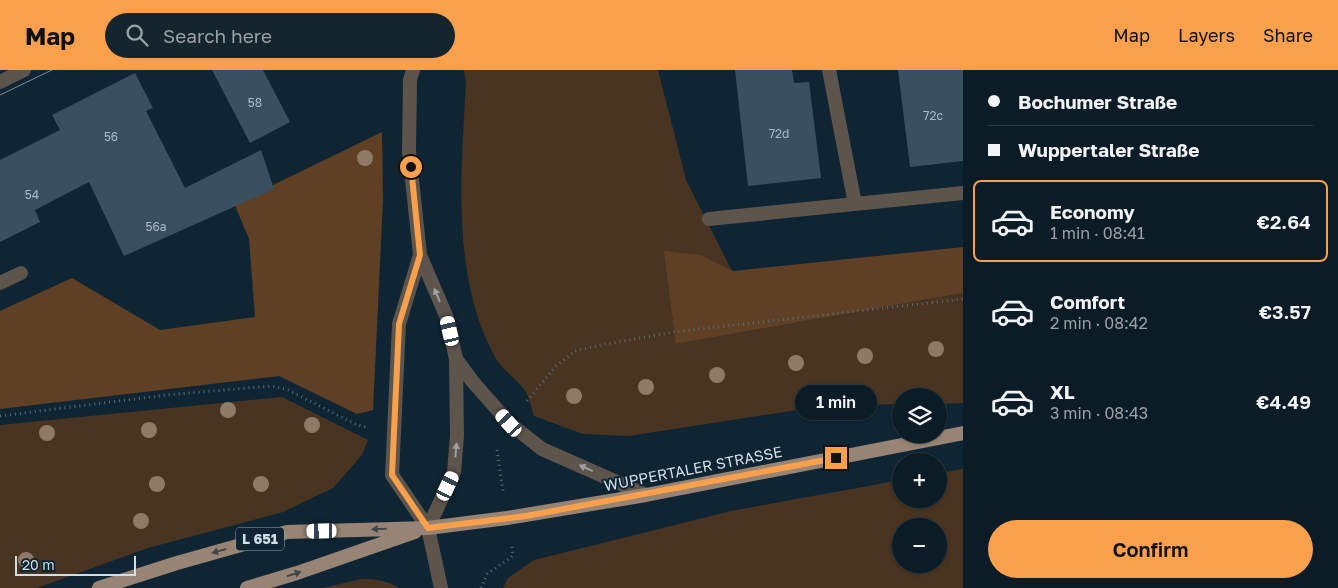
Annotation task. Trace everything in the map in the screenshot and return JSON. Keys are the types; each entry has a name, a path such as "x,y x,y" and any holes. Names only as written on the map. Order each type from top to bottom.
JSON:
{"main road":[{"name":"WUPPERTALER STRASSE","path":"428,528 526,516 646,495 963,433"},
{"name":"L 651","path":"100,588 177,563 287,532 428,528"},
{"name":"L 651","path":"247,588 297,574 428,528"}],"street":[{"path":"0,82 24,70"},
{"path":"829,70 855,204"},
{"path":"408,73 409,151 420,255 447,318 456,359 457,436 454,472 428,528"},
{"path":"709,219 963,193"},
{"path":"420,255 399,324 392,475 428,528 441,588"},
{"path":"0,283 21,273"},
{"path":"456,359 472,382 509,423 542,449 646,495"}],"path":[{"path":"509,423 555,367 576,351 674,332 963,299"},
{"path":"0,416 166,394 271,386 288,390 357,425 393,433"}],"shaded area":[{"path":"464,70 658,70 686,180 732,271 701,255 676,344 963,293 963,403 947,404 947,388 892,388 892,404 823,406 629,436 583,434 534,416 525,391 495,357 481,326 471,293 465,259 461,188 466,84"},
{"path":"382,132 383,200 373,410 357,414 279,376 0,409 0,311 72,278 160,330 255,317 249,239 233,201 271,186"},
{"path":"963,247 963,293 676,344 664,251 701,255 733,271"},
{"path":"282,397 368,440 362,455 333,488 283,512 148,548 37,588 0,588 0,425"},
{"path":"963,469 963,588 503,588 508,578 534,560 731,511 892,482 892,508 947,508 947,472"},
{"path":"361,579 390,583 399,588 323,588"}],"building":[{"path":"212,70 263,70 290,122 250,143"},
{"path":"735,70 792,70 794,83 809,82 821,178 748,186"},
{"path":"898,70 963,70 963,161 910,167"},
{"path":"135,73 153,108 146,111 185,188 261,150 274,189 124,256 89,182 35,210 40,222 0,242 0,160 60,130 52,115"}],"tram line":[{"path":"0,95 52,70"}],"route":[{"path":"411,167 420,255 399,324 392,475 428,528 526,516 836,458"}]}
